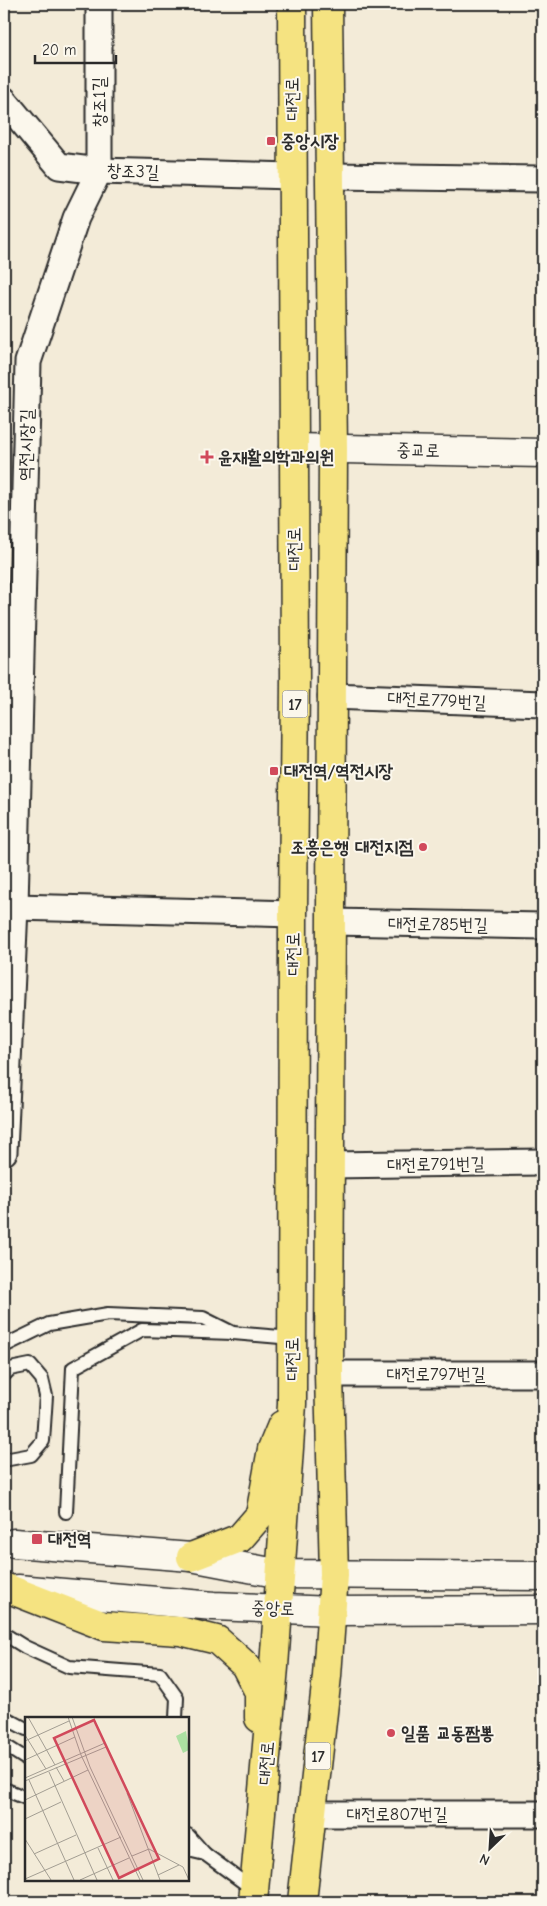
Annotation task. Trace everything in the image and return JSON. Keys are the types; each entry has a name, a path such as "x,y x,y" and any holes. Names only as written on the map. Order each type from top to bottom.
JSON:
{"main road":[{"name":"대전로","path":"254,1896 282,1574 292,1404 295,677 292,4"},
{"name":"17","path":"302,1902 327,1676 334,1575 329,1374 333,448 328,4"},
{"name":"중교로","path":"294,448 543,453"},
{"path":"191,1557 240,1538 260,1515 272,1449 292,1404"},
{"name":"중앙로","path":"14,1543 191,1557 282,1574 543,1576"},
{"path":"4,1587 104,1626 180,1631 217,1640 245,1665 259,1692 262,1806"},
{"name":"중앙로","path":"4,1587 214,1606 279,1607 332,1611 543,1610"}],"street":[{"name":"창조1길","path":"99,4 99,171"},
{"name":"창조3길","path":"4,100 59,166 99,171 292,176"},
{"name":"역전시장길","path":"4,1152 15,907 28,362 76,218 99,171"},
{"path":"331,176 543,179"},
{"name":"대전로779번길","path":"332,696 543,704"},
{"path":"15,907 293,914"},
{"name":"대전로785번길","path":"332,922 543,926"},
{"name":"대전로791번길","path":"329,1165 543,1162"},
{"name":"대전로797번길","path":"329,1374 543,1374"},
{"name":"대전로807번길","path":"311,1814 543,1814"}],"lane":[{"path":"4,1346 49,1324 108,1314 203,1318 233,1333"},
{"path":"66,1512 73,1368 142,1330 233,1333 292,1338"},
{"path":"4,1375 10,1369 30,1365 42,1378 46,1396 43,1441 30,1455 4,1460"},
{"path":"4,1634 25,1647 68,1667 160,1674 177,1698 176,1717"},
{"path":"4,1717 25,1728"},
{"path":"4,1744 25,1757"},
{"path":"4,1789 25,1798"},
{"path":"189,1836 205,1854 254,1896"},
{"path":"189,1850 205,1854"}],"place":[{"name":"중앙시장","path":"271,141"},
{"name":"윤재활의학과의원","path":"207,457"},
{"name":"대전역/역전시장","path":"274,771"},
{"name":"조흥은행 대전지점","path":"423,847"},
{"name":"대전역","path":"37,1539"},
{"name":"일품 교동짬뽕","path":"391,1733"}]}
